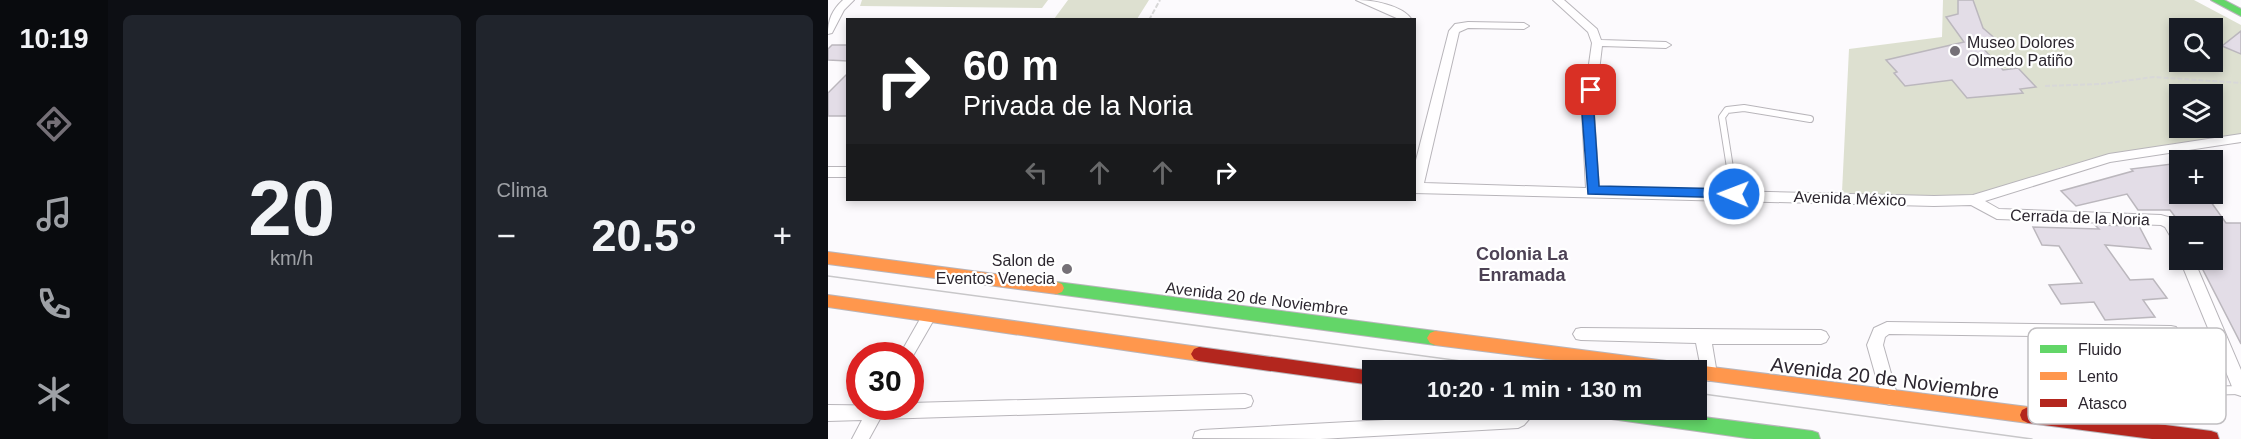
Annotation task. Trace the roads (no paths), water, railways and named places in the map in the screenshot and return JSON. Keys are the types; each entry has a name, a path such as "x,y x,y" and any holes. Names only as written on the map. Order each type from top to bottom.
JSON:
{"main road":[{"path":"2216,0 2238,9"},
{"name":"Avenida 20 de Noviembre","path":"828,258 1606,360"},
{"path":"828,301 1362,377"},
{"name":"Avenida 20 de Noviembre","path":"1707,374 2028,416"},
{"path":"1671,420 1812,439"},
{"name":"Avenida 20 de Noviembre","path":"2094,424 2211,439"}],"street":[{"path":"829,24 849,0"},
{"path":"1361,0 1387,15 1404,15 1406,18"},
{"path":"1558,0 1593,31 1597,43 1588,113 1593,191"},
{"path":"1416,184 1454,31 1468,25 1524,26"},
{"path":"1597,43 1666,45"},
{"name":"Avenida México","path":"1416,188 1734,194 1934,201 1973,200 2109,158 2241,138"},
{"path":"828,172 846,172"},
{"name":"Cerrada de la Noria","path":"1973,200 1997,214 2161,220 2169,223"},
{"path":"2191,270 2215,328"},
{"path":"915,342 929,316"},
{"path":"1890,398 1875,345 1879,333 1887,328 2028,330"},
{"path":"1581,334 1821,337"},
{"path":"1703,337 1703,360"},
{"path":"2226,353 2241,389"},
{"path":"924,408 1245,401"},
{"path":"828,413 846,412"},
{"path":"860,439 871,420"},
{"path":"1201,438 1518,420"}],"lane":[{"path":"1734,194 1722,117 1727,110 1744,108 1810,119"},
{"path":"2226,389 2241,389"}],"tram line":[{"path":"828,276 1454,360"},
{"path":"1707,395 2032,439"}],"place":[{"name":"Museo Dolores Olmedo Patiño","path":"1955,51"},
{"name":"Salon de Eventos Venecia","path":"1067,269"}],"district":[{"name":"Colonia La Enramada","path":"1522,264"}]}
